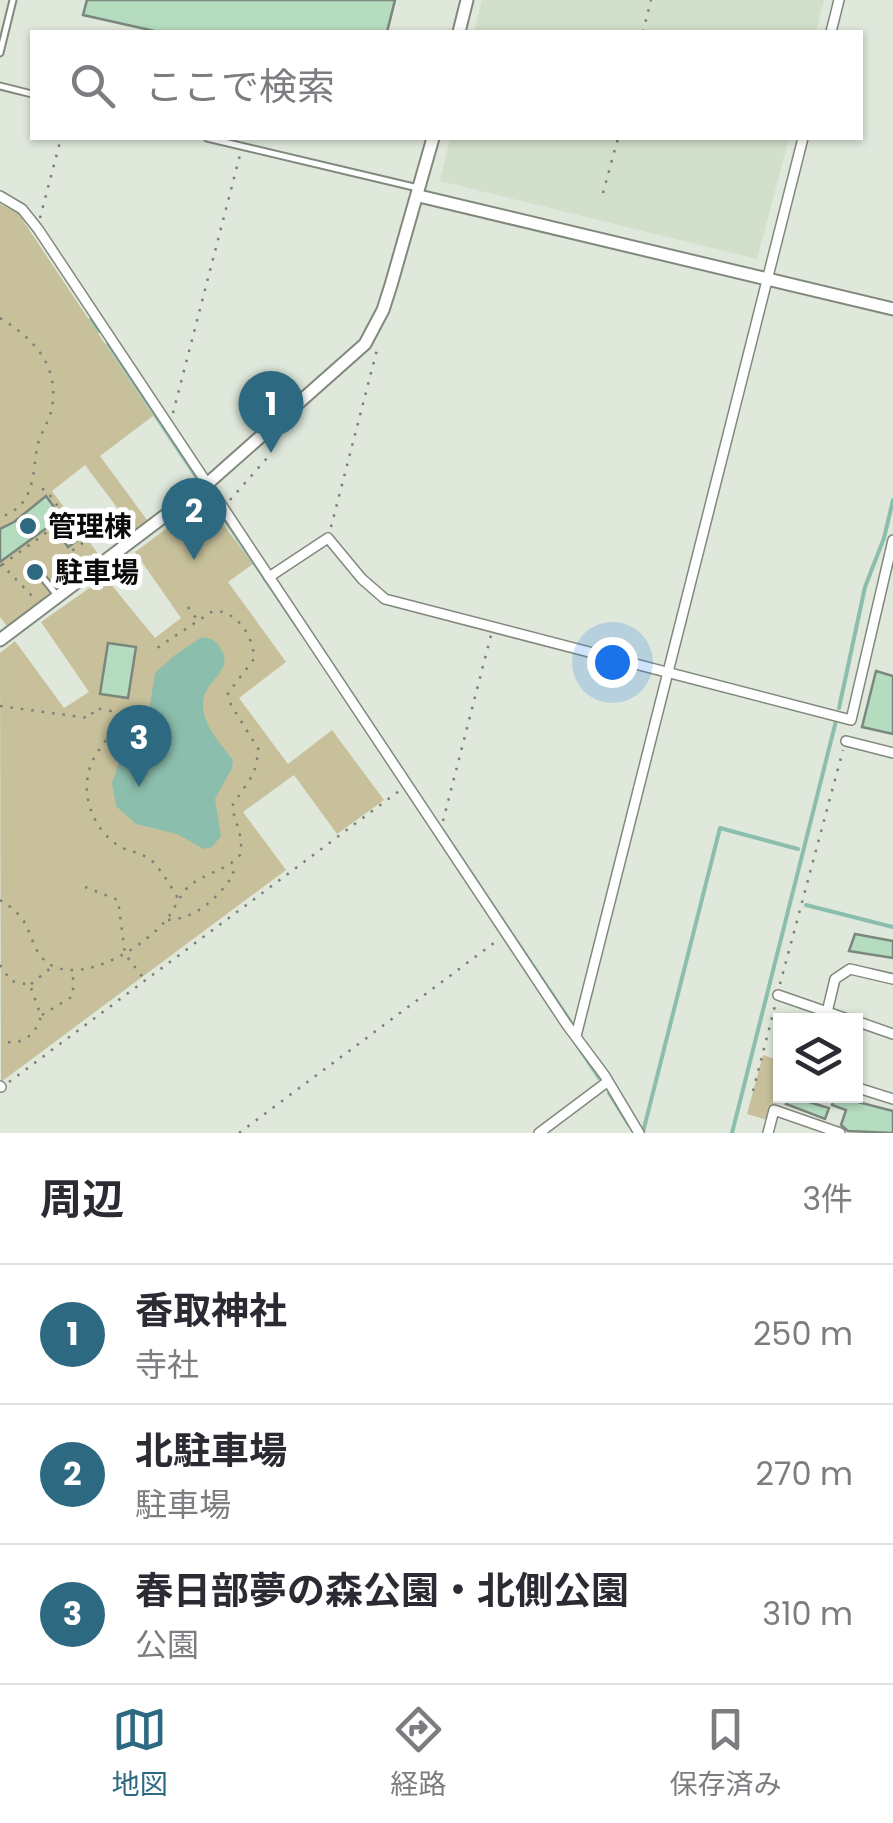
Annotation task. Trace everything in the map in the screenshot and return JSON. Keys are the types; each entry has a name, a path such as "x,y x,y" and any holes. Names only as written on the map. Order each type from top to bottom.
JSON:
{"street":[{"path":"460,30 467,0"},
{"path":"831,30 839,0"},
{"path":"0,640 206,484 365,344 383,310 433,140"},
{"path":"576,1036 802,140"},
{"path":"420,193 893,309"},
{"path":"0,196 22,209 38,229 639,1133"},
{"path":"269,577 328,538 362,579 385,599 850,720 893,540"},
{"path":"846,741 893,753"},
{"path":"827,1012 836,978 850,969 893,979"},
{"path":"778,995 830,1013"},
{"path":"863,1024 893,1034"},
{"path":"539,1133 608,1082"},
{"path":"863,1090 893,1099"},
{"path":"768,1133 774,1110 812,1128 840,1133"}],"lane":[{"path":"0,53 13,0"},
{"path":"0,86 30,94"},
{"path":"216,140 420,193"},
{"path":"177,507 188,522"},
{"path":"44,579 58,597"}],"path":[{"path":"644,30 651,0"},
{"path":"38,229 61,140"},
{"path":"602,193 617,140"},
{"path":"169,429 242,146"},
{"path":"0,318 38,346 50,368 54,391 50,416 37,448 33,485 16,510 0,516"},
{"path":"328,538 378,346"},
{"path":"222,508 268,457"},
{"path":"33,485 46,491 84,542 69,554"},
{"path":"43,608 1,566 66,518"},
{"path":"188,607 196,620"},
{"path":"0,900 19,914 41,957 54,966 102,966 125,954 166,920 190,886 240,855 243,842 232,806 254,773 259,750 231,705 228,693 254,659 253,642 236,618 222,610 207,613 157,648"},
{"path":"440,832 493,629"},
{"path":"0,706 81,718 89,718 96,706 120,714 87,777 86,794 94,820 116,844 150,859 179,900"},
{"path":"753,1090 846,741"},
{"path":"0,1087 408,784"},
{"path":"166,920 181,919 201,909 221,892 234,874 229,865"},
{"path":"85,887 118,900 125,954 145,980"},
{"path":"240,1133 508,933"},
{"path":"0,966 11,981 30,985"},
{"path":"30,985 54,966"},
{"path":"41,1016 73,996 73,969"},
{"path":"0,1041 24,1040 36,1031 41,1016 30,985"}],"shaded area":[{"path":"482,0 824,0 816,30 474,30"},
{"path":"450,140 788,140 757,259 440,181"},
{"path":"0,204 18,213 153,416 100,456 147,520 134,530 85,465 52,491 99,555 7,626 0,617"},
{"path":"205,500 253,564 228,582 286,662 239,698 288,764 332,730 384,800 337,834 294,775 243,812 286,870 1,1082 0,653 15,641 64,708 89,692 41,622 105,577 155,638 181,618 135,552"},
{"path":"763,1055 773,1059 773,1103 779,1103 772,1105 767,1120 747,1114"}],"water":[{"path":"202,637 215,642 224,657 203,704 209,727 233,760 215,799 221,836 212,847 204,849 177,834 136,824 116,806 112,783 119,762 147,724 155,673"}],"building":[{"path":"87,0 395,0 388,30 150,30 83,15"},
{"name":"管理棟","path":"46,496 78,540 68,547 52,524 0,562 0,529"},
{"path":"108,643 136,647 128,698 100,694"},
{"path":"876,671 893,676 893,734 862,727"},
{"path":"855,934 893,941 893,958 849,951"},
{"path":"812,1103 829,1108 825,1119 786,1104"},
{"path":"862,1103 893,1111 893,1133 848,1131 841,1125 846,1110 832,1105"}],"waterway":[{"path":"91,319 99,331"},
{"path":"108,344 199,481"},
{"path":"209,496 300,631"},
{"path":"839,708 865,587 884,538 893,500"},
{"path":"732,1133 837,717"},
{"path":"643,1132 720,828 798,849"},
{"path":"443,831 572,1024"},
{"path":"806,905 893,927"},
{"path":"577,1045 599,1078"},
{"path":"609,1093 629,1125"}],"place":[{"name":"香取神社","path":"271,453"},
{"name":"管理棟","path":"28,526"},
{"name":"北駐車場","path":"194,560"},
{"name":"駐車場","path":"35,572"},
{"name":"春日部夢の森公園・北側公園","path":"139,787"}]}
